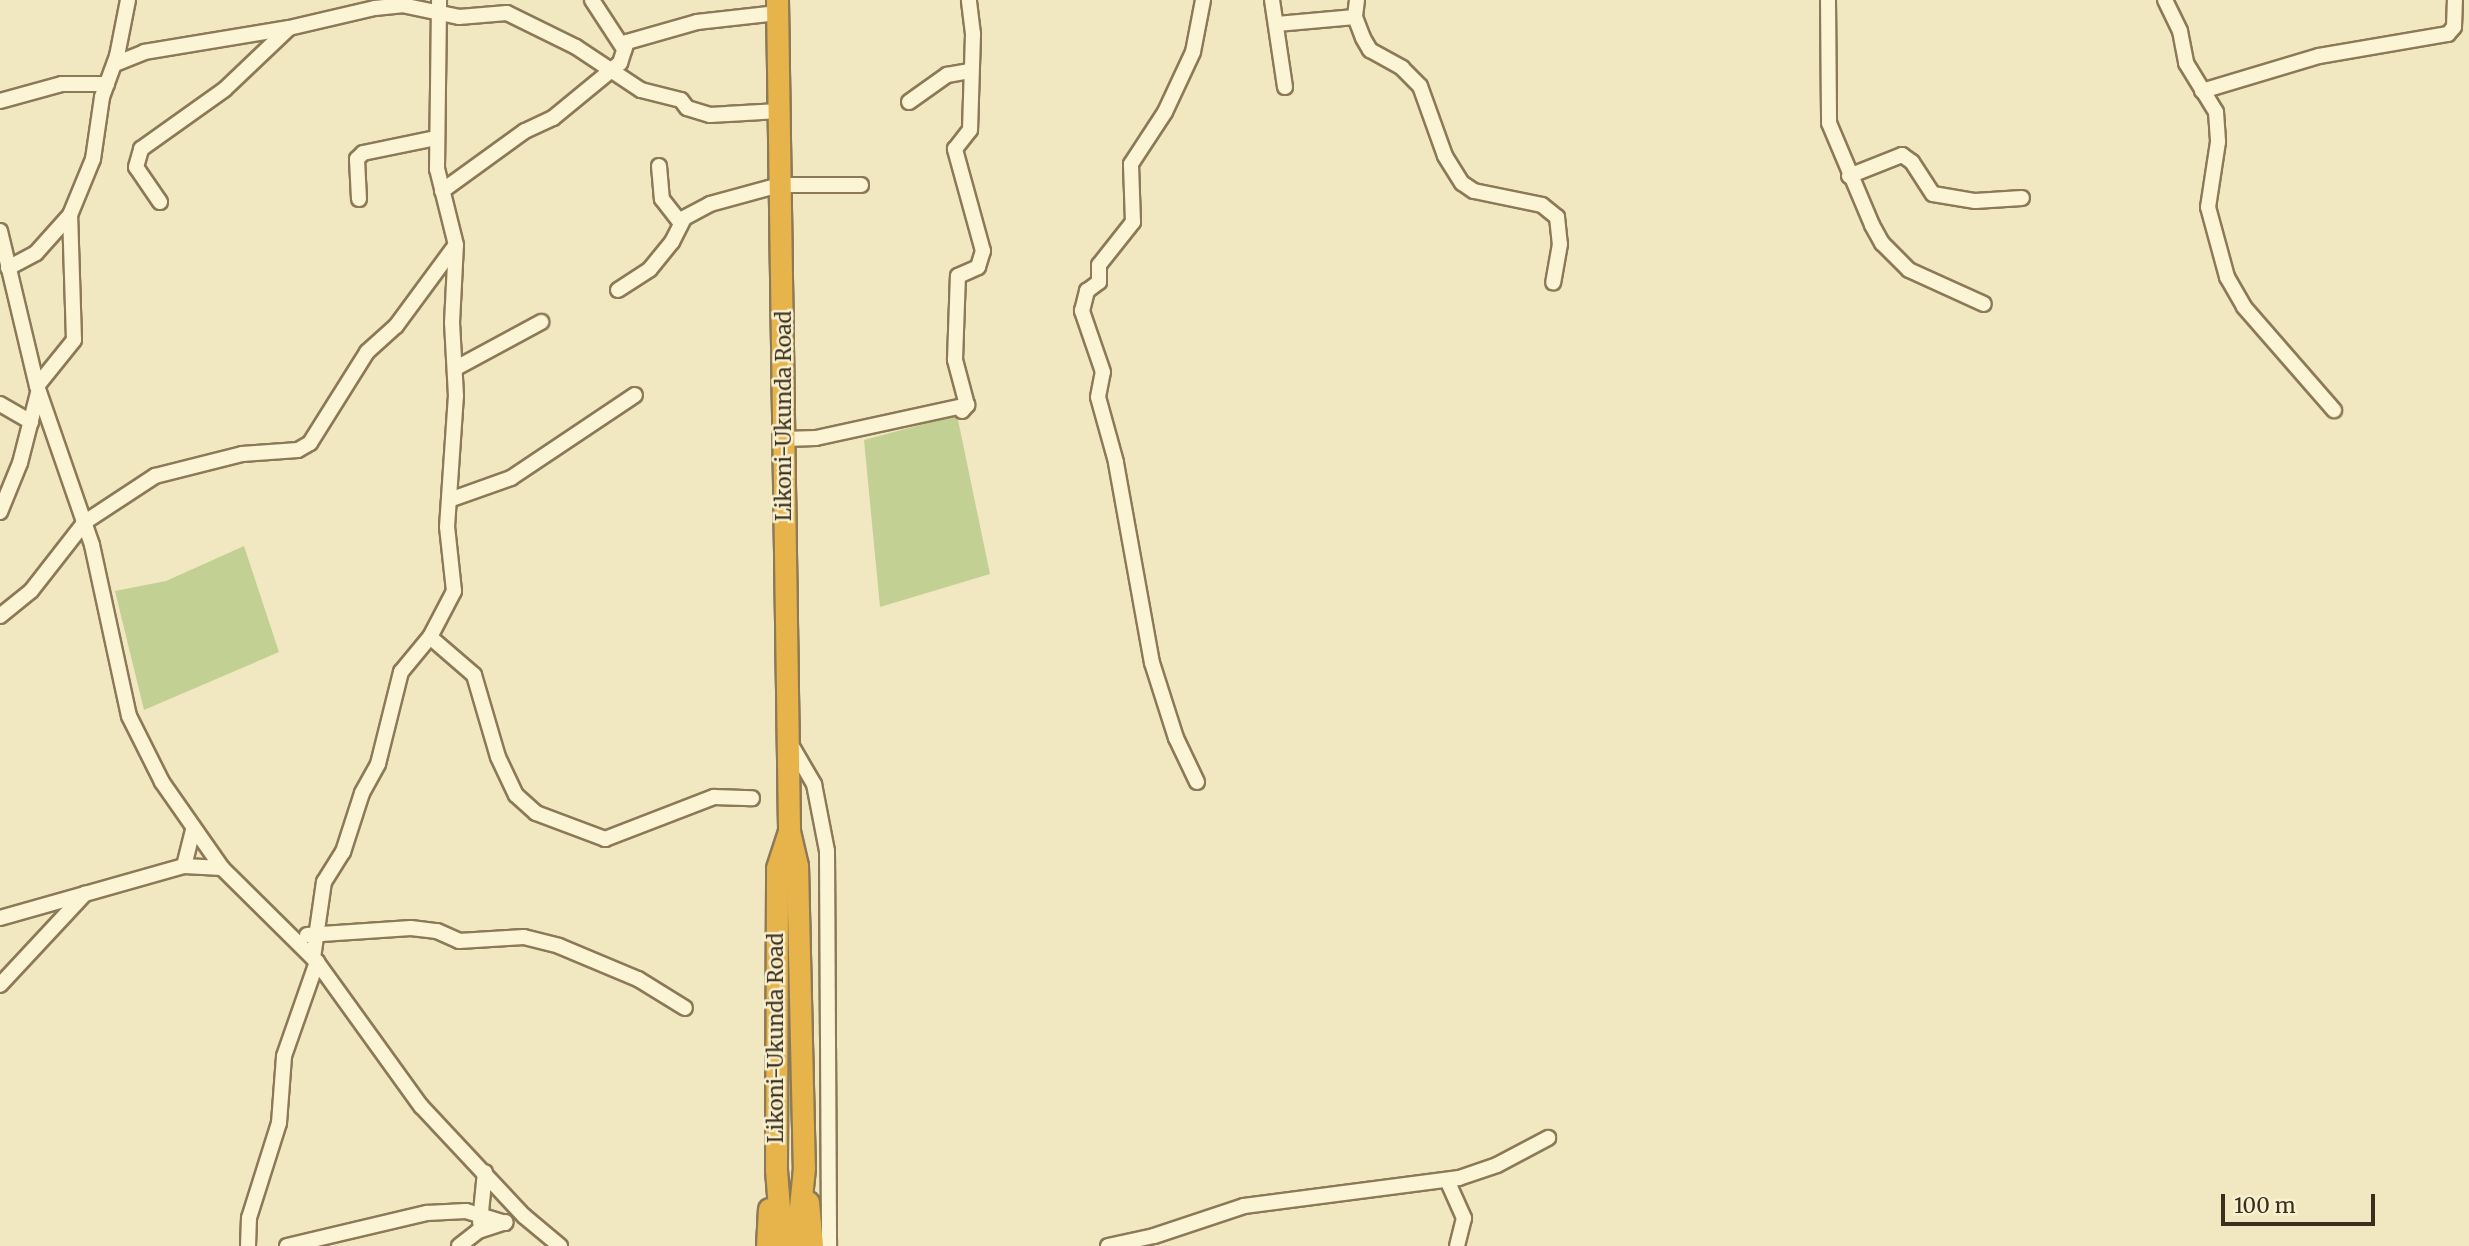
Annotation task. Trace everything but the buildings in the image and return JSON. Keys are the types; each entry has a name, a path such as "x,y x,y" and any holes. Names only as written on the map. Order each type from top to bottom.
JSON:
{"highway":[{"name":"Likoni-Ukunda Road","path":"777,7 789,831 797,865 804,1168 789,1243"},
{"name":"Likoni-Ukunda Road","path":"789,831 777,868 776,1169 789,1243"}],"street":[{"path":"8,268 36,253 70,215 93,159 107,84 115,64 128,0"},
{"path":"592,0 624,49"},
{"path":"784,439 816,438 964,408 955,360 958,276 978,267 982,251 955,149 970,130 970,71 974,34 969,0"},
{"path":"1197,782 1175,738 1152,663 1116,462 1098,397 1103,372 1082,311 1087,291 1099,282 1099,265 1133,222 1131,163 1165,112 1194,52 1203,0"},
{"path":"1272,0 1285,87"},
{"path":"1357,0 1356,17 1370,50 1402,68 1420,86 1445,156 1462,183 1474,191 1542,205 1557,217 1560,244 1553,282"},
{"path":"1828,0 1829,123 1849,176 1893,257 1938,285 1984,304"},
{"path":"2165,0 2180,31 2186,63 2219,126 2208,207 2227,277 2244,307 2334,410"},
{"path":"2202,91 2319,56 2448,34 2454,27 2455,0"},
{"path":"115,64 144,51 289,28 375,8 402,5 438,7 513,15 576,47 606,70 641,90 681,100 687,108 710,115 779,111"},
{"path":"248,1246 249,1218 279,1123 284,1056 315,960 315,933 324,882 343,852 362,793 378,764 401,672 430,637 454,591 447,535 452,499 456,368 452,323 456,245 442,191 436,138 438,7"},
{"path":"442,191 525,131 553,118 606,70 620,63 626,42 668,27 777,7"},
{"path":"1277,24 1356,17"},
{"path":"160,202 136,167 138,153 225,89 289,28"},
{"path":"909,102 947,75 970,71"},
{"path":"0,101 62,84 107,84"},
{"path":"359,199 357,159 363,153 436,138"},
{"path":"1849,176 1902,155 1912,162 1933,194 1975,201 2022,198"},
{"path":"660,166 662,199 680,222"},
{"path":"618,290 650,269 672,243 680,222 710,204 780,185 861,185"},
{"path":"0,512 31,422 38,389 74,340 70,215"},
{"path":"0,231 38,389 73,497 85,522 129,716 162,782 222,868 315,960 421,1105 524,1216 560,1246"},
{"path":"0,616 31,591 85,522 162,473 232,456 272,455 305,447 338,405 368,352 396,326 456,245"},
{"path":"456,368 541,322"},
{"path":"452,499 511,478 635,394"},
{"path":"0,404 31,422"},
{"path":"430,637 474,675 498,757 516,795 536,813 606,839 714,797 752,798"},
{"path":"789,742 814,784 827,851 829,1246"},
{"path":"184,866 193,829"},
{"path":"0,918 184,866 222,868"},
{"path":"0,985 86,893"},
{"path":"293,938 315,933 342,936 411,929 437,931 459,941 524,937 559,946 638,979 685,1008"},
{"path":"1108,1246 1157,1241 1244,1206 1447,1180 1497,1165 1548,1138"},
{"path":"478,1231 485,1172"},
{"path":"1447,1180 1464,1217 1457,1246"},
{"path":"287,1246 404,1216 453,1211 481,1215 505,1223"},
{"path":"459,1246 478,1231 524,1216"}],"green space":[{"path":"957,415 990,574 880,607 864,440"},
{"path":"244,546 279,652 144,710 115,591 166,581"}]}
